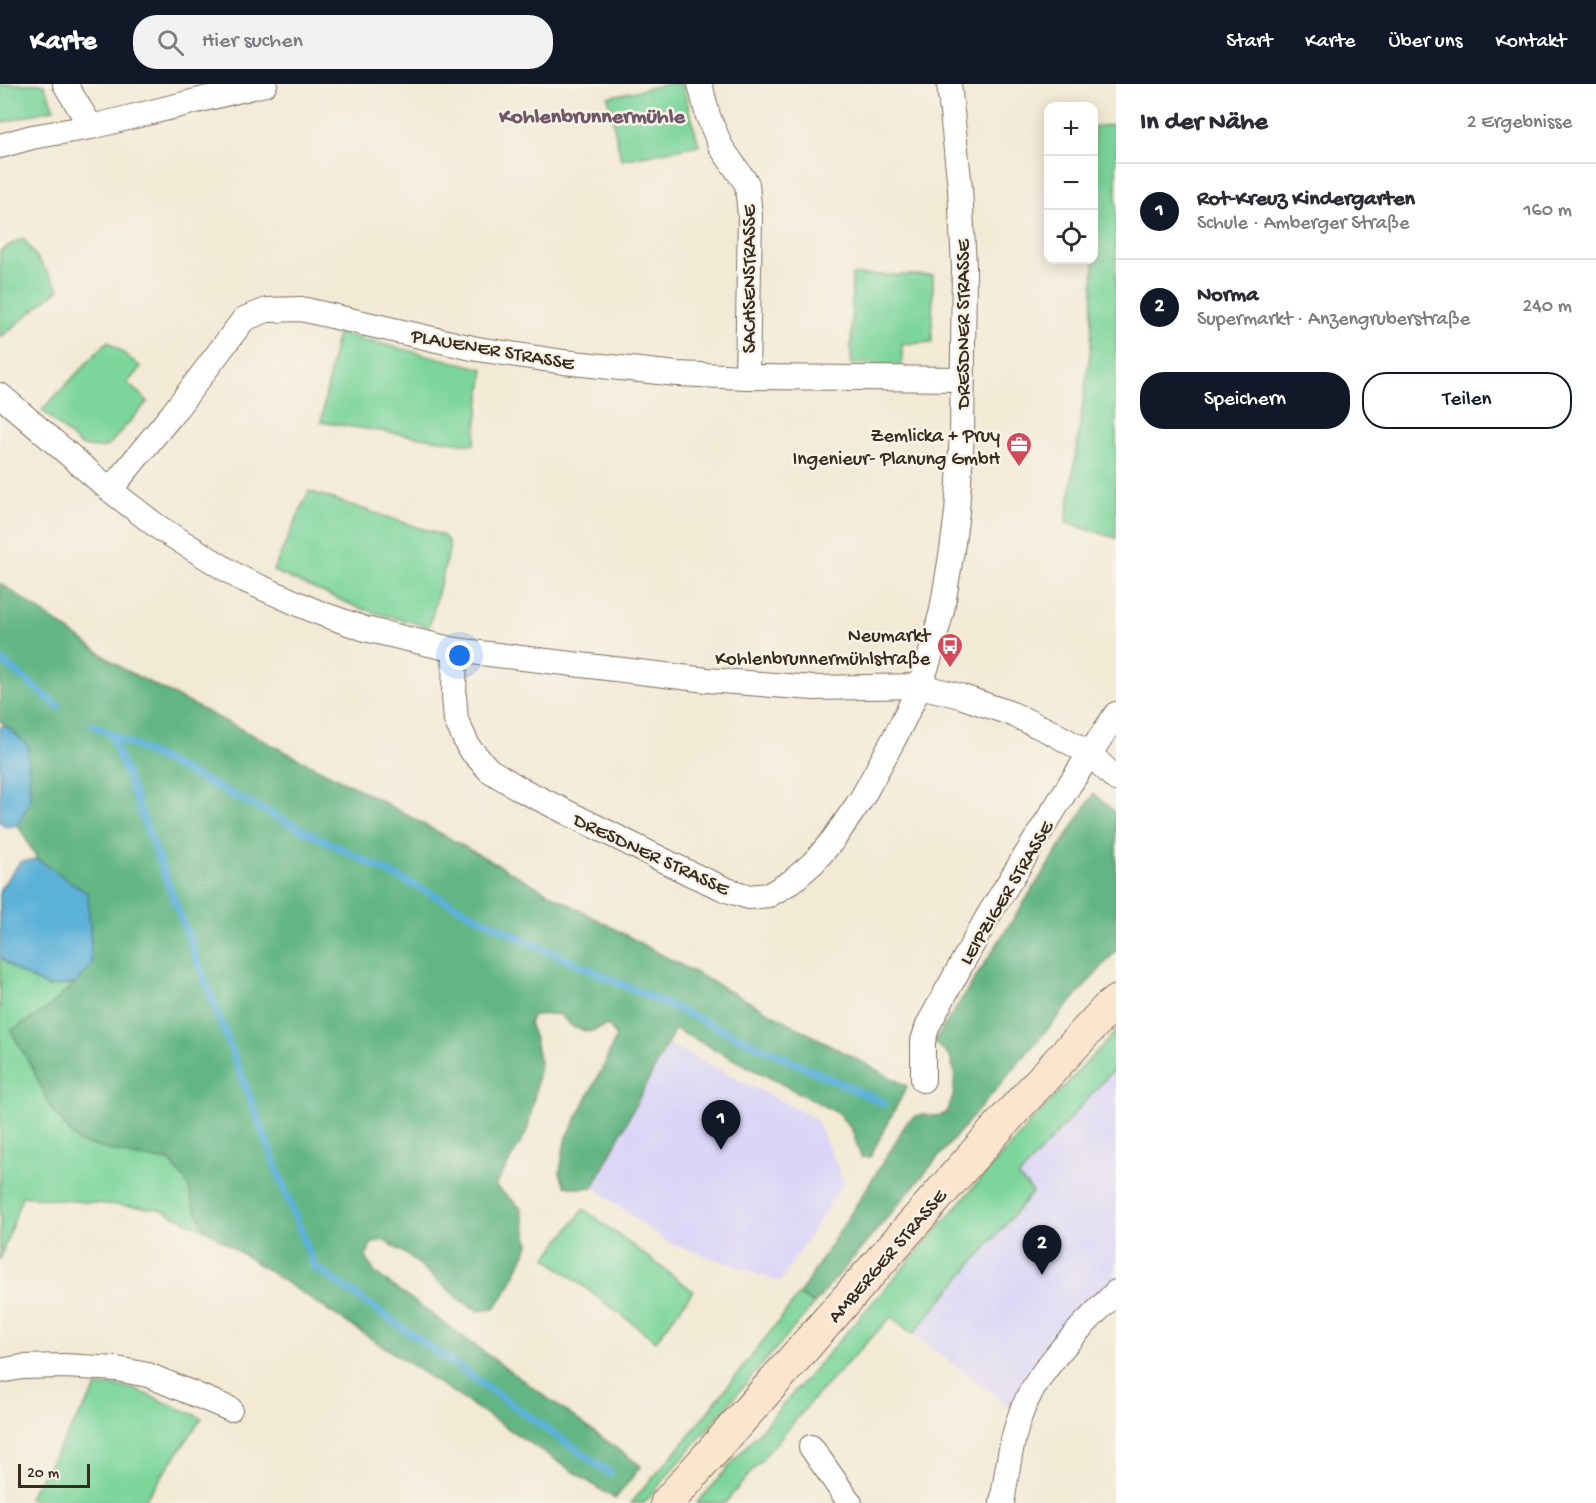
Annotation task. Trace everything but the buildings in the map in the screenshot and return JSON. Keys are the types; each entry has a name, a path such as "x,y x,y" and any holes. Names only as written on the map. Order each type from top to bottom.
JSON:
{"main road":[{"name":"AMBERGER STRASSE","path":"667,1503 1113,1000"}],"street":[{"path":"65,84 91,128"},
{"path":"0,146 32,137 91,128 265,84"},
{"name":"SACHSENSTRASSE","path":"700,84 708,116 721,147 747,184 750,216 747,377"},
{"name":"DRESDNER STRASSE","path":"455,650 456,720 469,748 489,770 520,789 691,874 726,890 749,897 769,896 791,882 813,863 833,840 862,798 896,735 920,686 942,610 957,512 963,379 964,268 960,188 949,84"},
{"name":"PLAUENER STRASSE","path":"110,490 173,413 244,319 267,310 301,309 477,349 564,362 677,374 963,379"},
{"path":"0,395 110,490 158,527 240,578 317,612 365,629 455,650 707,680 813,688 920,686 960,696 1012,714 1053,733 1090,754 1116,779"},
{"name":"LEIPZIGER STRASSE","path":"923,1080 923,1041 928,1025 988,916 1116,714"},
{"path":"1002,1503 1013,1439 1029,1395 1061,1349 1116,1292"},
{"path":"0,1371 22,1367 64,1366 117,1369 148,1375 230,1409"},
{"path":"811,1447 850,1503"}],"shaded area":[{"path":"669,1044 816,1119 844,1182 780,1282 667,1242 593,1187"},
{"path":"1116,1067 1116,1280 1053,1343 1010,1407 913,1334 1033,1192 1018,1177"}],"green space":[{"path":"0,84 44,84 54,109 0,123"},
{"path":"667,84 682,84 699,145 621,160 608,97"},
{"path":"1116,124 1116,538 1066,523 1091,346 1094,264 1098,264 1098,126"},
{"path":"23,238 59,289 0,338 0,251"},
{"path":"852,275 933,275 932,342 902,344 902,365 851,364"},
{"path":"337,333 484,369 474,445 321,422"},
{"path":"108,341 141,367 127,383 148,401 108,446 87,447 79,444 42,410"},
{"path":"309,491 444,536 449,543 449,551 429,627 359,608 273,571"},
{"path":"0,583 125,670 372,796 907,1086 870,1157 861,1157 852,1130 838,1113 675,1029 593,1187 565,1186 560,1173 565,1141 605,1063 616,1036 608,1025 589,1032 573,1027 559,1014 533,1015 529,1023 540,1063 527,1132 495,1186 521,1208 529,1244 510,1286 494,1309 479,1311 460,1300 409,1256 383,1240 371,1244 366,1257 375,1273 641,1466 615,1499 206,1230 193,1204 188,1184 170,1161 133,1156 78,1142 52,1110 35,1073 11,1031 44,1011 76,983 92,965 88,894 37,859 18,825 30,800 28,746 0,721"},
{"path":"1094,794 1116,813 1116,951 814,1304 799,1295 906,1123 921,1115 940,1116 946,1113 953,1097 955,1074 950,1057 934,1042"},
{"path":"0,957 15,970 48,987 76,983 44,1011 12,1031 52,1110 133,1156 170,1161 188,1184 193,1204 206,1230 159,1209 22,1196 0,1260"},
{"path":"1116,1031 1116,1067 1018,1177 1033,1192 913,1334 891,1317 815,1397 725,1503 697,1503 1030,1123"},
{"path":"584,1209 693,1291 656,1341 546,1258"},
{"path":"799,1295 814,1304 644,1503 631,1503 685,1441"},
{"path":"110,1385 134,1389 202,1418 143,1503 37,1503 28,1498 97,1387"}],"water":[{"path":"6,726 28,746 30,800 18,825 6,827 0,822 0,727"},
{"path":"37,859 88,894 92,965 76,983 48,987 15,970 0,957 0,889 20,862"}],"waterway":[{"path":"0,659 58,706"},
{"path":"93,725 111,734 314,1266 610,1473"},
{"path":"111,734 520,938 884,1103"}],"place":[{"name":"Zemlicka + Pruy Ingenieur- Planung GmbH","path":"1019,468"},
{"name":"Neumarkt Kohlenbrunnermühlstraße","path":"950,669"},
{"name":"Rot-Kreuz Kindergarten","path":"721,1150"},
{"name":"Norma","path":"1042,1275"}],"district":[{"name":"Kohlenbrunnermühle","path":"592,114"}]}
